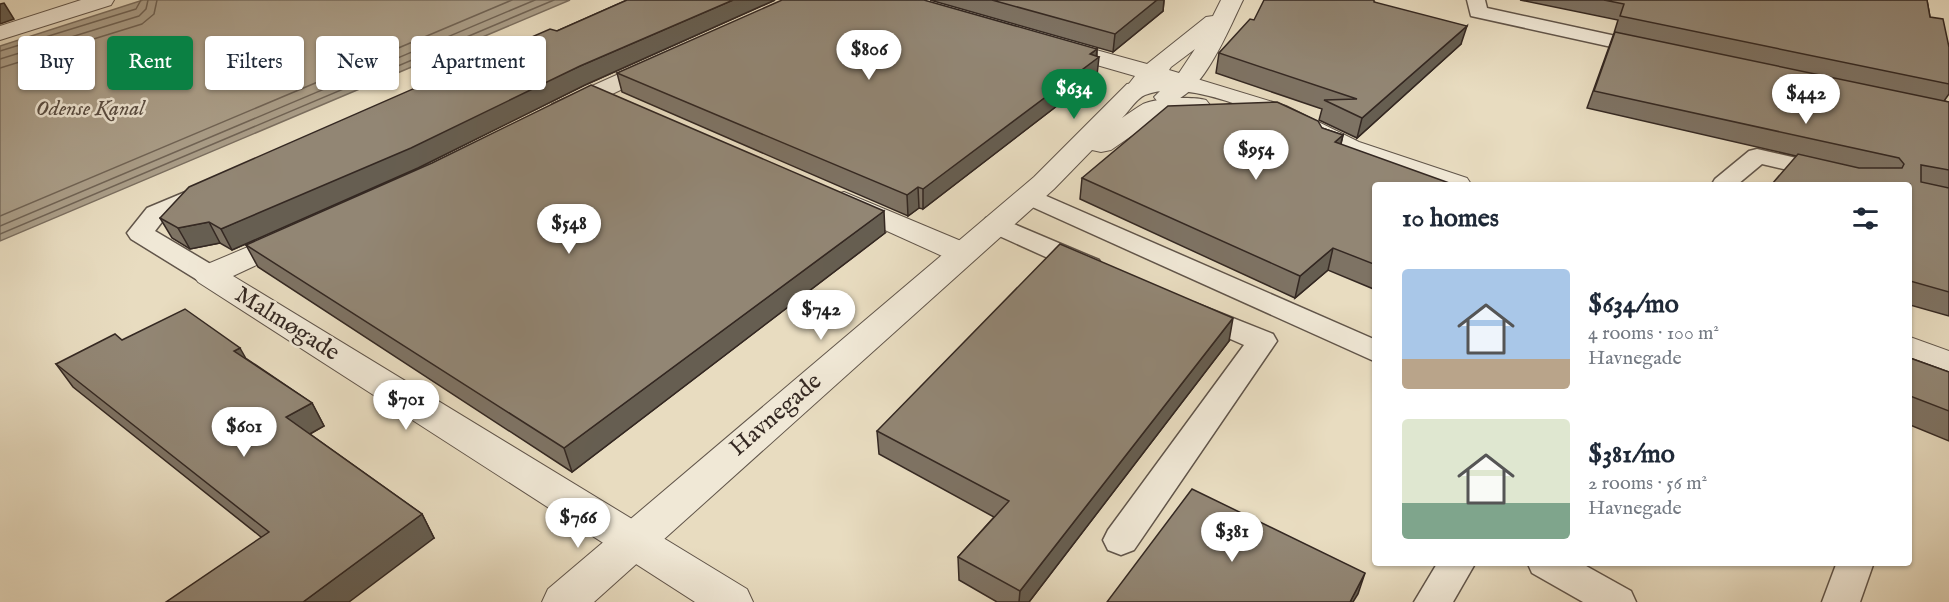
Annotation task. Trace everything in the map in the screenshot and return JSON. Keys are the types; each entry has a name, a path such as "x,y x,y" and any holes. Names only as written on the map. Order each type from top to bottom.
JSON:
{"street":[{"path":"0,33 103,0"},
{"name":"Havnegade","path":"564,602 1036,189 1164,87 1194,72 1228,7"},
{"path":"1034,39 1164,87 1200,105 1348,145 1451,182"},
{"path":"543,118 680,53"},
{"path":"595,92 627,106"},
{"path":"822,191 962,253"},
{"path":"209,275 314,228"},
{"name":"Malmøgade","path":"209,275 731,602"},
{"path":"1912,350 1949,364"}],"lane":[{"path":"1476,0 1478,12 1665,53"},
{"path":"1726,182 1757,156 1869,182"},
{"path":"209,275 140,233 156,213 231,179"},
{"path":"1036,189 1372,350"},
{"path":"995,224 1113,276"},
{"path":"1121,540 1262,341 1166,299"},
{"path":"1433,602 1456,566"},
{"path":"1552,566 1617,602"},
{"path":"1841,602 1854,566"}],"water":[{"name":"Odense Kanal","path":"143,0 570,0 485,36 411,36 411,67 399,72 399,36 316,36 316,90 357,90 0,241 0,46 18,40 18,90 95,90 95,36 31,36"}],"building":[{"path":"627,0 733,0 546,82 546,36 534,36 550,29 557,31"},
{"path":"782,0 924,0 1097,49 1090,54 1099,57 923,189 918,187 907,195 617,73"},
{"path":"992,0 1157,0 1115,34"},
{"path":"1264,0 1374,0 1374,2 1467,26 1362,118 1324,100 1357,99 1219,53 1250,19 1254,20"},
{"path":"1604,0 1927,0 1930,17 1943,19 1949,47 1949,84 1620,16 1624,4"},
{"path":"1615,32 1949,102 1949,170 1921,165 1921,182 1949,188 1949,292 1912,282 1912,182 1774,182 1798,154 1859,168 1902,168 1904,164 1899,158 1594,91"},
{"path":"591,85 884,211 564,448 246,245 432,163"},
{"path":"411,90 531,90 411,148 221,229 209,222 178,228 160,218 189,187"},
{"path":"1277,102 1318,121 1322,128 1343,135 1335,142 1446,182 1372,182 1372,263 1333,248 1300,276 1082,178 1168,106"},
{"path":"1060,244 1233,318 1020,591 958,557 1009,501 877,431"},
{"path":"185,309 240,348 234,351 312,403 286,417 422,514 303,602 166,602 269,532 56,364 115,334 122,340"},
{"path":"1912,359 1949,372 1949,411 1912,397"},
{"path":"1192,489 1365,573 1350,602 1107,602"}]}
